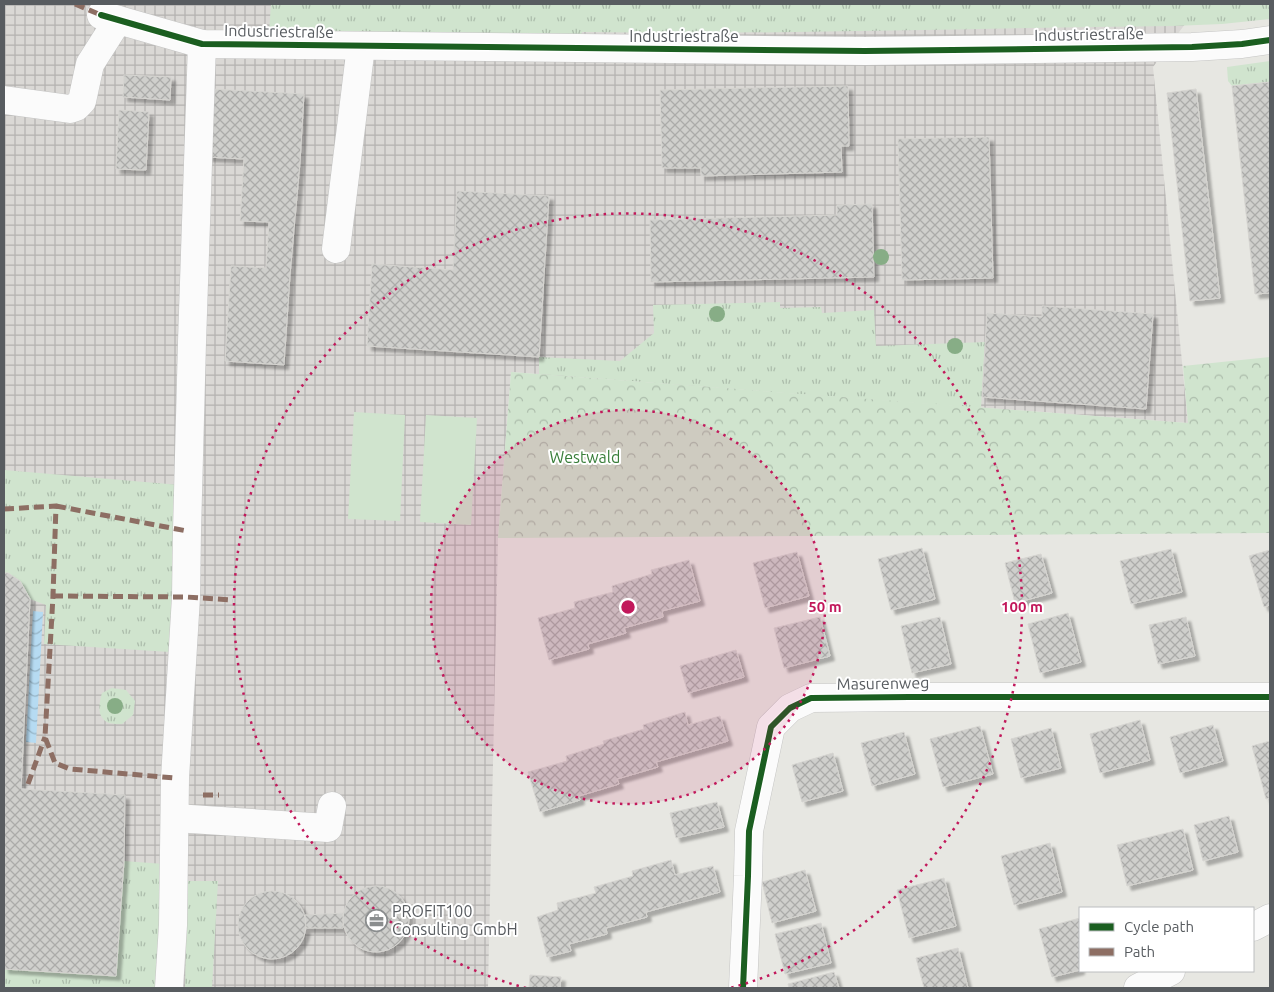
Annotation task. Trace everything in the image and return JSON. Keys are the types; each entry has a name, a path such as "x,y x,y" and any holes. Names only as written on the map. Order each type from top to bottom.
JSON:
{"street":[{"name":"Industriestraße","path":"4,100 70,109 76,107 82,101 90,64 110,17 202,44 865,51 1192,47 1270,40"},
{"name":"Industriestraße","path":"169,988 173,924 175,778 186,597 202,44"},
{"path":"336,249 362,46"},
{"name":"Masurenweg","path":"743,988 748,830 771,727 790,708 812,698 1270,697"},
{"path":"175,818 328,828 332,806"},
{"path":"1254,926 1270,918"},
{"path":"1138,988 1169,972"}],"shaded area":[{"path":"4,4 1200,4 1153,67 1188,423 511,372 498,538 488,988 4,988"}],"green space":[{"path":"271,4 1270,4 1270,19 1222,24 1173,26 804,32 582,32 581,37 269,32"},
{"path":"1270,61 1270,82 1232,86 1228,81 1227,67"},
{"path":"780,302 780,308 821,307 822,313 874,310 876,346 985,342 981,408 539,374 539,357 620,361 654,333 653,305"},
{"name":"Westwald","path":"1270,357 1270,533 498,538 511,372 1188,423 1183,366"},
{"path":"354,412 405,415 400,521 348,519"},
{"path":"426,415 477,418 471,525 420,522"},
{"path":"4,470 180,485 170,652 44,644 46,605 30,599 20,581 8,573 4,573"},
{"path":"112,688 126,690 135,701 133,715 122,724 109,723 100,714 99,706 102,693"},
{"path":"124,861 164,864 156,988 4,988 4,969 116,976"},
{"path":"187,881 218,881 212,988 185,988"}],"water":[{"path":"33,611 43,612 36,743 26,742"}],"building":[{"path":"124,75 171,77 170,100 123,97"},
{"path":"1270,82 1270,293 1255,294 1232,86"},
{"path":"848,86 849,146 841,146 842,172 701,176 701,168 662,168 660,90"},
{"path":"211,89 304,94 284,365 225,361 231,266 266,268 269,222 240,221 244,159 207,157"},
{"path":"1196,89 1220,298 1190,301 1167,93"},
{"path":"119,110 149,112 146,170 116,169"},
{"path":"989,137 993,278 902,280 898,139"},
{"path":"457,191 549,196 539,357 367,346 372,264 453,270"},
{"path":"872,204 874,277 651,282 650,220 837,215 837,205"},
{"path":"1042,306 1153,314 1146,409 982,397 987,313 1042,317"},
{"path":"922,548 935,599 891,610 878,559"},
{"path":"1171,549 1182,592 1131,604 1120,561"},
{"path":"1270,550 1270,605 1264,607 1249,556"},
{"path":"797,552 809,596 765,608 753,563"},
{"path":"1041,554 1052,593 1015,603 1005,563"},
{"path":"689,560 700,601 662,611 663,617 624,628 626,633 588,644 589,649 549,660 538,618 575,608 574,602 613,592 612,586 652,574 651,570"},
{"path":"4,573 8,573 20,581 30,599 21,789 125,795 124,861 116,976 4,969"},
{"path":"1068,613 1081,662 1040,673 1028,624"},
{"path":"820,617 830,656 784,668 774,628"},
{"path":"940,617 951,664 912,673 901,626"},
{"path":"1186,617 1195,656 1158,664 1149,625"},
{"path":"736,650 744,677 688,693 680,666"},
{"path":"685,712 688,725 720,716 728,741 656,762 658,767 617,779 619,784 579,796 580,800 540,812 528,772 567,761 566,756 604,744 603,741 644,729 643,725"},
{"path":"1140,720 1150,760 1100,773 1090,734"},
{"path":"1213,725 1223,761 1180,773 1170,737"},
{"path":"980,726 993,774 943,787 930,739"},
{"path":"1051,728 1061,768 1021,778 1011,739"},
{"path":"904,732 915,774 872,786 861,743"},
{"path":"1270,741 1270,798 1266,799 1252,746"},
{"path":"833,753 843,791 802,802 792,765"},
{"path":"717,802 724,827 676,838 670,813"},
{"path":"1229,816 1238,852 1203,861 1194,825"},
{"path":"1183,829 1193,870 1127,886 1117,845"},
{"path":"1050,843 1062,892 1014,905 1001,856"},
{"path":"671,860 675,875 713,866 720,892 646,912 647,917 606,928 607,934 569,944 571,951 547,957 537,917 558,910 557,903 596,893 594,887 633,876 632,871"},
{"path":"805,870 816,911 772,923 762,882"},
{"path":"944,878 956,926 909,938 897,890"},
{"name":"PROFIT100 Consulting GmbH","path":"376,886 389,889 399,896 406,906 409,919 406,932 399,942 389,949 376,952 363,949 353,942 346,932 343,919 346,906 353,896 363,889"},
{"path":"272,891 285,894 296,901 303,912 306,925 303,938 296,949 285,956 272,959 259,956 248,949 241,938 238,925 241,912 248,901 259,894"},
{"path":"343,913 343,928 306,928 305,915"},
{"path":"1079,918 1079,970 1052,977 1039,929"},
{"path":"821,923 831,963 785,974 775,934"},
{"path":"958,948 968,988 924,988 916,958"},
{"path":"834,972 839,988 789,988 788,984"},
{"path":"530,975 561,977 560,988 529,988"}],"marked path":[{"path":"75,4 101,15"},
{"path":"56,506 187,531"},
{"path":"4,509 56,506 45,737 55,763 70,769 175,778"},
{"path":"53,596 186,597 233,600"},
{"path":"28,784 45,737"},
{"path":"203,795 219,795"}],"cycle path":[{"path":"101,15 202,44 865,51 1192,47 1270,40"},
{"path":"743,988 749,831 771,727 790,708 811,698 1270,697"}],"place":[{"name":"PROFIT100 Consulting GmbH","path":"376,920"}]}
